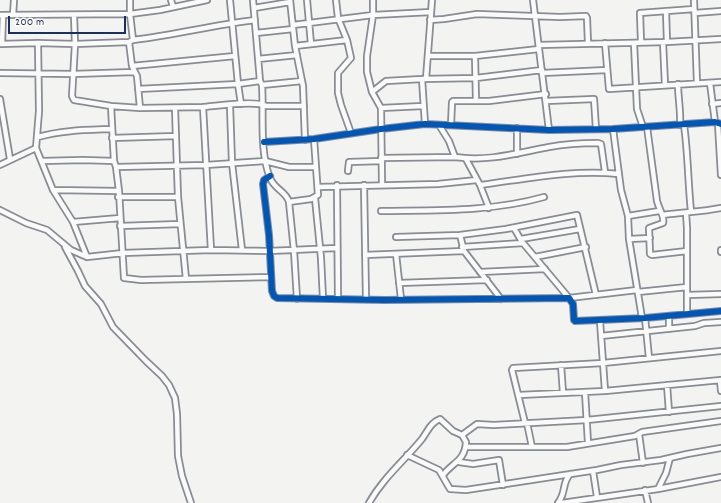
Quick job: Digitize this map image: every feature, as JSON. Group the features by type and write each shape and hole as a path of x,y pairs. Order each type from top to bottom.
{"street":[{"path":"14,0 14,15"},
{"path":"130,0 132,66 137,76 140,108"},
{"path":"170,0 173,7"},
{"path":"207,0 130,14 2,15 1,44 75,44 131,41 255,20"},
{"path":"230,0 241,104"},
{"path":"253,0 263,104 265,161 275,186 286,195 289,202 297,299"},
{"path":"307,0 311,44"},
{"path":"336,0 338,18 347,40 351,58 338,73 338,93 351,133"},
{"path":"373,0 373,15 366,72 372,92 381,108 382,184"},
{"path":"425,124 423,106 424,79 428,56 432,0"},
{"path":"533,0 550,130"},
{"path":"694,0 697,83"},
{"path":"254,8 290,1 295,46 302,81 305,140"},
{"path":"641,42 640,13 666,11 721,11"},
{"path":"665,85 666,11"},
{"path":"256,33 338,18 431,12"},
{"path":"430,20 478,14 587,16 588,43"},
{"path":"74,15 75,44 72,96 74,100 111,106 140,108 230,106 241,104 263,104 266,106 304,106"},
{"path":"428,56 475,56 539,47 588,43 634,43 721,39"},
{"path":"295,46 347,40"},
{"path":"38,43 38,136 36,148 53,190 73,222 87,257"},
{"path":"605,43 609,89 721,82"},
{"path":"634,43 637,109 645,127 660,211 664,220 662,223 649,228 651,255 687,251"},
{"path":"258,59 297,55"},
{"path":"132,66 235,56"},
{"path":"475,56 476,101"},
{"path":"372,92 386,81 476,78 542,72 607,70"},
{"path":"0,74 134,72"},
{"path":"138,89 302,81"},
{"path":"710,83 712,104 718,123 721,175"},
{"path":"678,84 678,98 682,125 686,139 688,212 687,314"},
{"path":"451,125 452,101 495,101 546,94"},
{"path":"0,98 10,159"},
{"path":"546,101 594,99 596,129"},
{"path":"712,104 721,103"},
{"path":"111,106 114,161 119,191 118,197 123,254 123,276 126,279 186,279 271,276"},
{"path":"230,106 232,163 242,250"},
{"path":"381,108 423,106"},
{"path":"203,107 211,250"},
{"path":"175,108 178,197 186,279"},
{"path":"264,142 314,139 425,124 550,130 613,129 718,123"},
{"path":"439,125 449,141 455,157"},
{"path":"517,128 517,154"},
{"path":"38,136 52,132 112,129"},
{"path":"613,129 619,174 628,216 629,239 637,291 646,331 649,358"},
{"path":"112,138 176,136"},
{"path":"289,202 314,198 318,195 314,139"},
{"path":"348,171 349,162 382,159 455,157 466,159 488,159 562,145 600,143 606,172"},
{"path":"0,165 36,148"},
{"path":"466,159 480,185 489,208"},
{"path":"42,161 114,161"},
{"path":"116,167 206,165 265,161 289,167 316,166"},
{"path":"480,185 547,175 581,172 606,172 619,174"},
{"path":"270,176 264,180 263,184 271,276 274,296 282,299 570,298 688,287"},
{"path":"318,187 337,185 438,184 477,180"},
{"path":"337,185 338,299"},
{"path":"364,185 366,299"},
{"path":"53,190 119,191"},
{"path":"118,197 178,197"},
{"path":"381,211 489,208 544,197"},
{"path":"314,198 320,249 323,299"},
{"path":"663,215 721,208"},
{"path":"0,210 26,223 47,230 63,244 87,257 183,251 294,251 337,248"},
{"path":"628,216 660,211"},
{"path":"396,237 460,235 514,228 576,215 578,216 583,242 586,247 596,295"},
{"path":"73,222 120,218"},
{"path":"120,226 180,224"},
{"path":"514,228 522,241 570,298 573,304 574,321 600,321 721,311"},
{"path":"365,255 463,249 522,241 580,229"},
{"path":"460,235 463,249 501,299"},
{"path":"629,239 650,238"},
{"path":"63,244 73,259 85,286 101,304 113,327 170,385 175,398 177,414 178,456 182,476 191,503"},
{"path":"535,257 586,247"},
{"path":"396,254 401,299"},
{"path":"480,272 545,268"},
{"path":"399,283 487,280"},
{"path":"687,295 721,294"},
{"path":"669,316 669,329"},
{"path":"600,321 605,391"},
{"path":"601,336 695,326 709,322 721,322"},
{"path":"532,447 512,370 513,368 603,363 721,351"},
{"path":"561,365 563,393"},
{"path":"519,395 605,391 721,380 721,392"},
{"path":"667,385 669,412"},
{"path":"585,392 588,443"},
{"path":"462,435 477,424 494,425 587,420 721,406"},
{"path":"369,503 376,490 422,439 430,426 438,419 462,435 466,442 466,447 459,462"},
{"path":"466,447 567,447 635,436 642,432 721,422"},
{"path":"639,434 643,463"},
{"path":"407,455 437,468 451,489 466,490 593,471 621,465 643,463 721,448"},
{"path":"658,488 666,473 670,458"},
{"path":"443,475 451,466 459,462 473,464 499,460 503,485"},
{"path":"593,471 597,497"},
{"path":"558,503 564,494 565,481 570,474"},
{"path":"562,503 721,477"},
{"path":"645,490 648,503"}],"cycle path":[{"path":"264,142 314,139 425,124 549,130 613,129 715,122 721,124"},
{"path":"270,176 264,180 263,184 269,235 272,291 274,296 277,298 385,300 569,298 573,304 575,321 645,318 721,311"}]}
